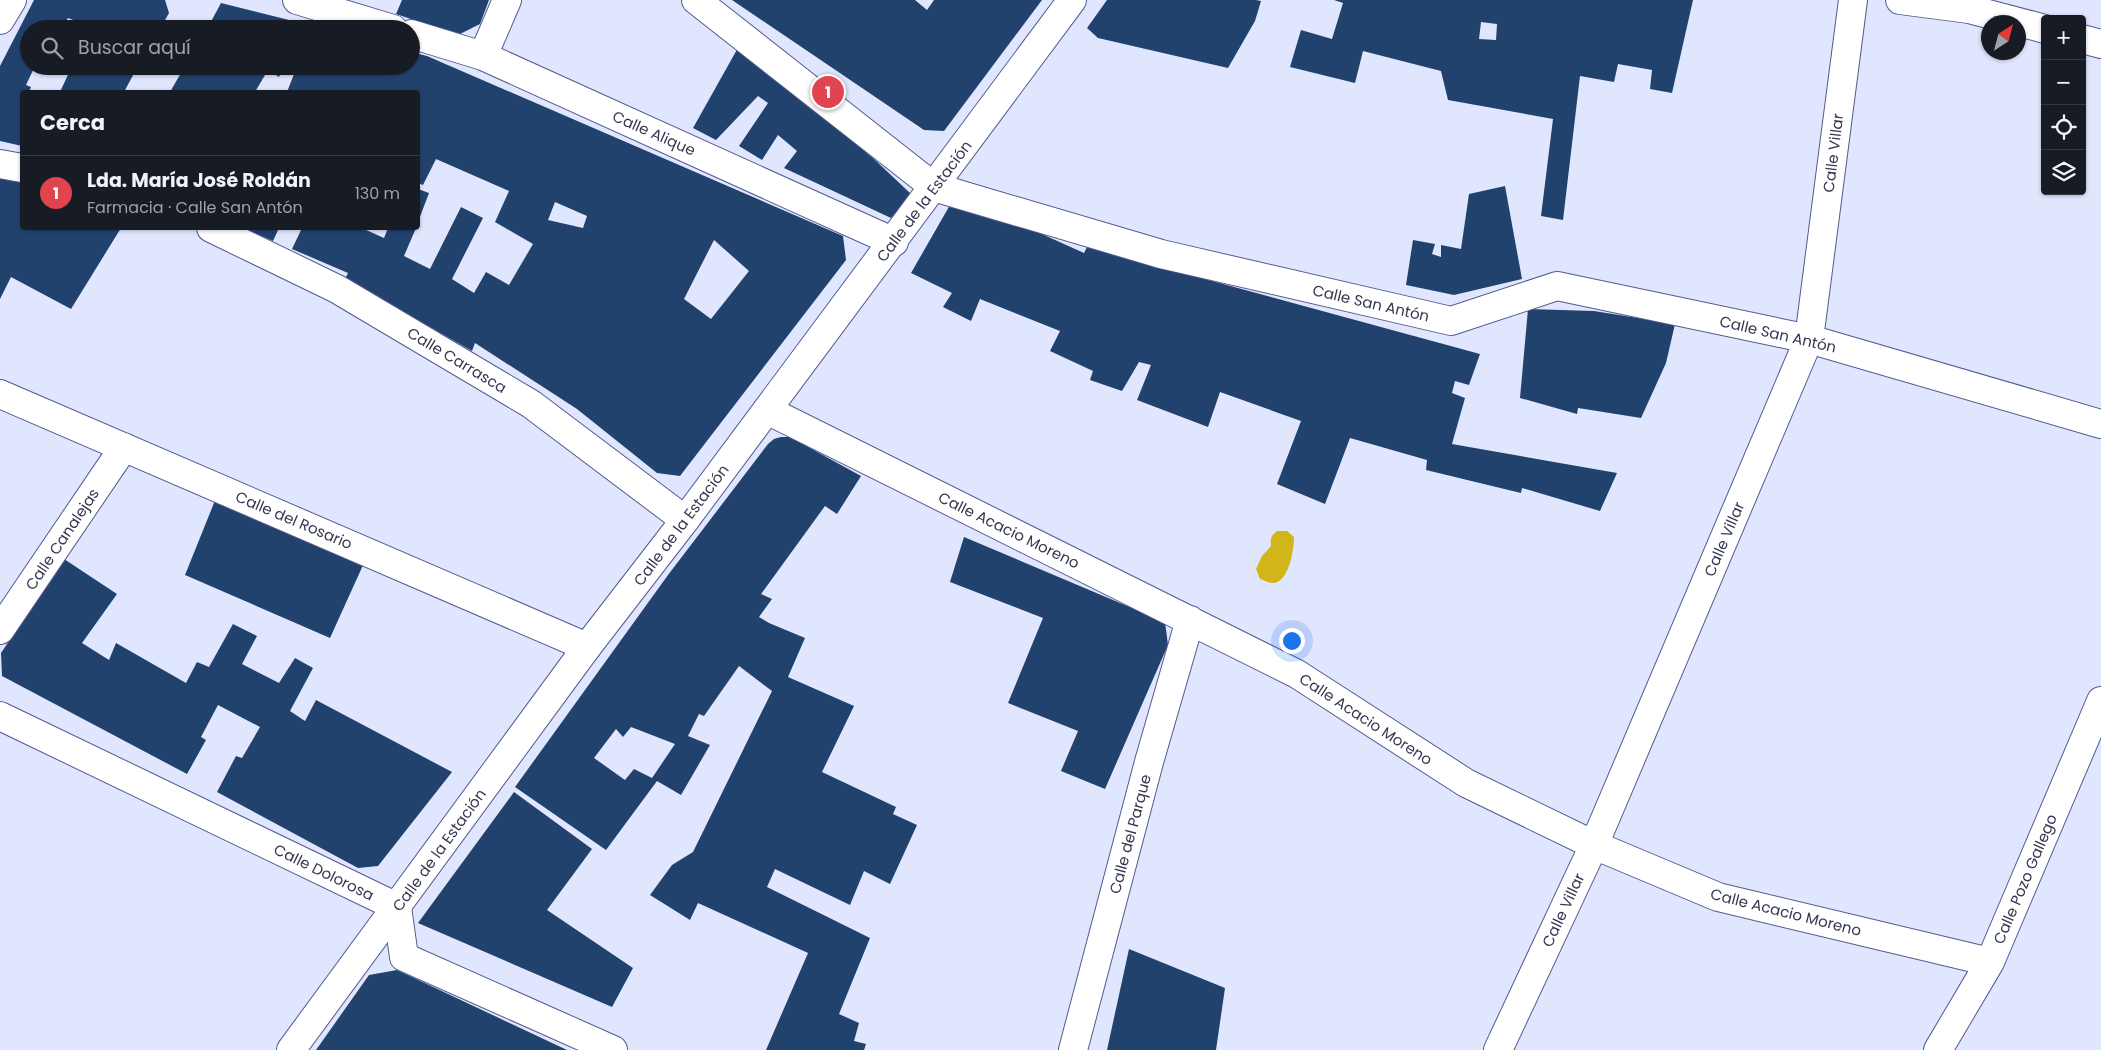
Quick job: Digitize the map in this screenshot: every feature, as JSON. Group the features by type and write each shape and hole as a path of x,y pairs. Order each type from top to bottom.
{"street":[{"path":"0,20 12,0"},
{"path":"297,0 363,20"},
{"path":"483,56 508,0"},
{"name":"Calle San Antón","path":"696,0 934,187 1161,254 1451,322 1557,286 1809,339 2101,424"},
{"name":"Calle de la Estación","path":"291,1050 587,647 686,520 1072,0"},
{"name":"Calle Villar","path":"1498,1050 1594,845 1809,339 1853,0"},
{"path":"1900,0 1970,5 2041,28"},
{"name":"Calle Alique","path":"420,37 483,56 894,242"},
{"path":"2086,40 2101,44"},
{"path":"0,164 20,168"},
{"name":"Calle Carrasca","path":"215,230 337,289 531,404 686,520"},
{"name":"Calle del Rosario","path":"0,394 587,647"},
{"name":"Calle Acacio Moreno","path":"767,410 1297,674 1466,783 1594,845 1718,897 1990,962"},
{"name":"Calle Canalejas","path":"0,630 124,447"},
{"name":"Calle del Parque","path":"1074,1050 1149,762 1190,620"},
{"name":"Calle Pozo Gallego","path":"1938,1050 1990,962 2101,701"},
{"name":"Calle Dolorosa","path":"0,716 397,907"},
{"path":"397,907 404,957 613,1050"}],"shaded area":[{"path":"1277,531 1287,531 1294,537 1293,549 1283,578 1278,582 1270,583 1260,579 1256,569 1262,556 1271,546 1271,537"}],"building":[{"path":"34,0 165,0 169,13 165,20 73,20 68,18 67,20 24,20"},
{"path":"402,0 489,0 480,24 458,35 420,22 420,20 414,20 396,14"},
{"path":"732,0 915,0 927,10 934,0 1042,0 944,131 924,130"},
{"path":"1107,0 1261,1 1255,21 1228,68 1098,38 1087,28"},
{"path":"1334,0 1693,0 1672,93 1650,89 1652,70 1618,64 1614,82 1580,76 1563,220 1541,216 1553,119 1448,100 1441,71 1363,51 1355,83 1290,67 1301,30 1332,39 1343,3","holes":["1481,22 1497,24 1496,40 1479,39"]},
{"path":"221,3 289,20 212,20"},
{"path":"20,27 20,75 31,75 26,85 31,87 30,90 20,90 20,146 0,141 0,66"},
{"path":"739,46 874,159 911,194 891,218 784,168 797,151 778,135 762,160 739,146 768,103 758,96 716,140 693,128"},
{"path":"420,54 427,56 843,236 846,260 680,476 657,473 577,409 475,343 472,351 345,279 348,273 292,249 301,230 366,230 384,238 387,230 415,230 404,256 430,269 461,207 483,218 452,279 474,293 486,272 509,285 533,244 495,222 509,191 436,159 423,185 420,184 420,90 288,90 294,75 420,75","holes":["555,202 587,216 583,228 548,220","714,240 749,271 711,319 684,299"]},
{"path":"68,75 133,75 125,90 61,90"},
{"path":"180,75 265,75 256,90 171,90"},
{"path":"0,174 20,179 20,230 120,230 71,309 11,277 0,299"},
{"path":"1505,186 1522,279 1454,295 1406,285 1413,240 1435,244 1432,254 1441,257 1441,245 1461,249 1469,194"},
{"path":"420,190 429,193 420,217"},
{"path":"950,205 1024,226 1084,253 1087,247 1480,354 1469,385 1455,381 1452,393 1465,398 1452,444 1617,473 1600,511 1522,488 1521,493 1426,470 1427,460 1350,438 1325,504 1277,484 1301,421 1220,392 1208,427 1137,400 1151,365 1139,362 1122,391 1090,380 1093,371 1050,351 1060,331 980,299 971,321 943,307 952,293 911,273"},
{"path":"247,230 278,230 273,241"},
{"path":"1528,309 1594,311 1675,324 1666,363 1641,418 1578,408 1577,414 1520,398"},
{"path":"790,437 861,476 837,514 825,506 761,594 772,599 759,617 805,638 788,677 854,706 822,772 896,807 893,814 917,825 890,884 864,871 850,905 775,869 767,887 870,938 839,1014 859,1023 854,1041 866,1044 864,1050 766,1050 808,953 698,903 690,920 650,895 672,865 693,852 772,691 739,666 704,716 699,714 688,736 710,745 681,795 657,781 606,850 515,787 668,575 768,444 774,439","holes":["631,727 675,744 652,778 634,769 625,780 594,758 616,729 623,737"]},
{"path":"216,498 364,563 330,638 185,575"},
{"path":"964,537 1165,622 1168,645 1105,789 1061,771 1078,731 1008,703 1043,618 950,582"},
{"path":"64,559 117,594 82,643 109,660 116,643 186,683 197,662 209,667 233,624 257,636 242,664 279,683 295,658 313,668 290,711 305,721 316,700 452,772 378,866 358,868 217,792 236,756 242,758 260,727 218,705 201,737 206,740 187,774 2,676 1,653"},
{"path":"514,792 592,849 547,910 633,968 612,1007 418,923"},
{"path":"1129,949 1225,988 1216,1050 1107,1050"},
{"path":"397,970 567,1050 316,1050 369,975"}],"place":[{"name":"Lda. María José Roldán","path":"828,92"}]}
